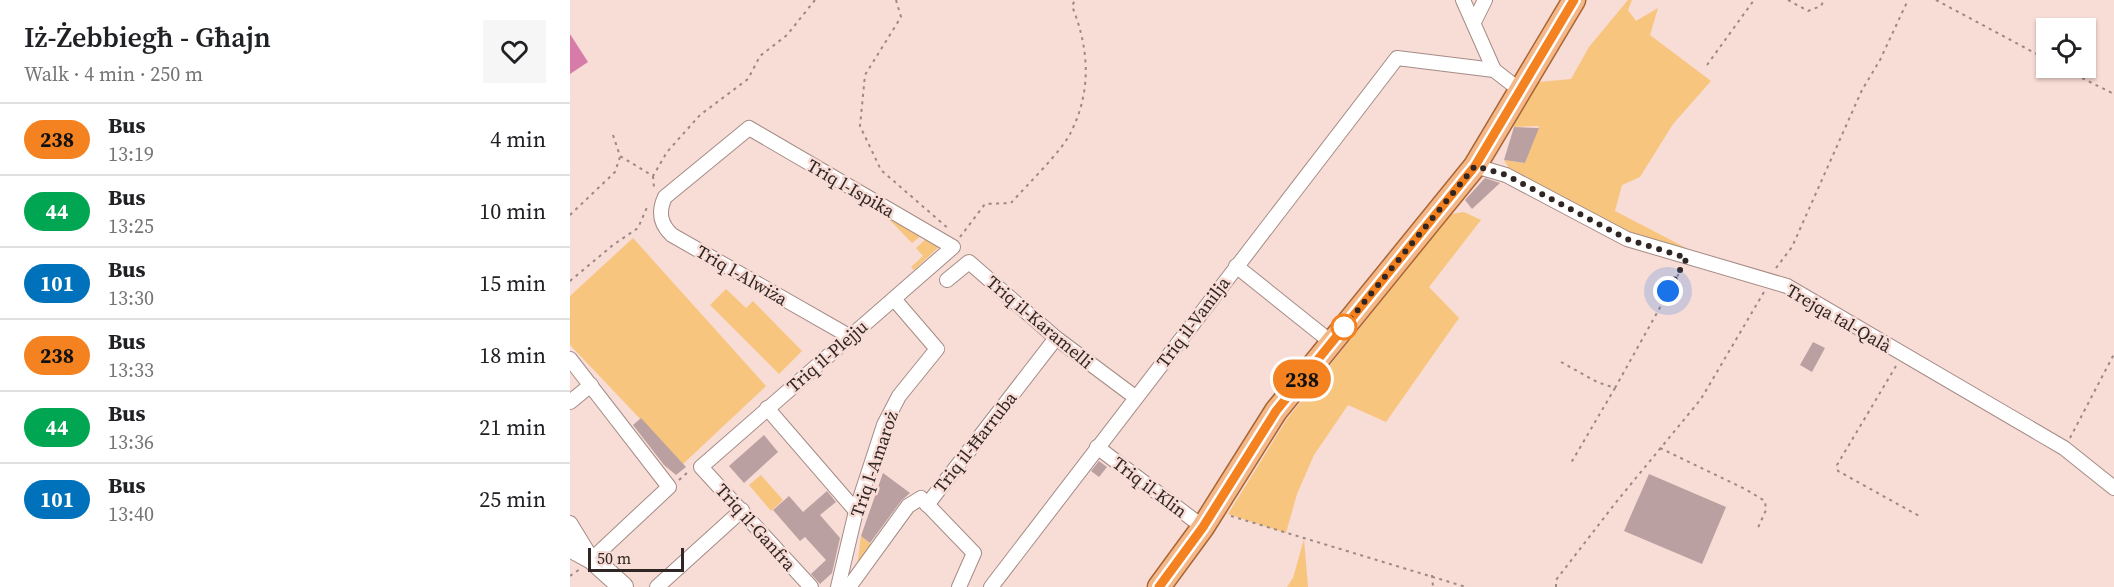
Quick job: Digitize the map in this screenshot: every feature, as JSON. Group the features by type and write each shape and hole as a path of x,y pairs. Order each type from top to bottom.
{"main road":[{"path":"1159,587 1209,519 1276,411 1475,166 1574,0"},
{"path":"570,547 591,560 623,587"}],"street":[{"path":"1463,0 1494,70 1521,91"},
{"path":"1474,22 1485,0"},
{"name":"Triq il-Vanilja","path":"991,587 1096,447 1397,58 1494,70"},
{"name":"Triq l-Ispika","path":"749,128 953,247"},
{"name":"Triq l-Alwiża","path":"749,128 665,197 661,205 661,220 672,235 849,336"},
{"name":"Trejqa tal-Qalà","path":"1475,166 1506,175 1627,239 1787,286 2064,448 2114,488"},
{"name":"Triq il-Plejju","path":"701,467 953,247"},
{"name":"Triq il-Karamelli","path":"947,280 969,262 1056,338 1135,397"},
{"path":"1236,266 1331,342"},
{"name":"Triq l-Amaroż","path":"838,587 856,511 891,409 937,349 894,299"},
{"name":"Triq il-Ħarruba","path":"849,587 908,506 921,498 927,505 1056,338"},
{"path":"570,359 669,487 591,560 570,523"},
{"path":"570,402 591,385"},
{"path":"767,408 856,511"},
{"name":"Triq il-Klin","path":"1096,447 1209,519"},
{"name":"Triq il-Ganfra","path":"701,467 811,587"},
{"path":"927,505 974,553 959,587"},
{"path":"657,587 742,510"}],"path":[{"path":"570,281 613,245 638,228 654,188 653,176 667,152 700,115 748,79 760,56 787,35 815,0"},
{"path":"896,0 901,17 865,75 860,126 880,170 950,228 953,247"},
{"path":"953,247 985,204 1011,203 1071,133 1088,82 1080,27 1072,6 1075,0"},
{"path":"1707,65 1754,0"},
{"path":"1788,0 1808,12 1821,6 1824,0"},
{"path":"1556,587 1556,580 1701,399 1735,344 1769,281 1792,247 1862,90 1880,60 1908,0"},
{"path":"1936,0 2036,54"},
{"path":"2082,78 2114,94"},
{"path":"570,215 615,172 620,156 613,135"},
{"path":"620,156 653,176"},
{"path":"1571,463 1687,258"},
{"path":"2064,448 2114,354"},
{"path":"1903,355 1837,465 1838,471 1844,476 1921,517"},
{"path":"1561,362 1615,388"},
{"path":"1660,448 1765,501 1766,510 1757,530"},
{"path":"669,487 693,468 701,467"},
{"path":"1209,519 1432,575 1466,587"},
{"path":"1432,575 1433,587"}],"shaded area":[{"path":"1628,0 1632,0 1628,10 1636,21 1658,8 1650,35 1711,81 1673,124 1640,177 1622,185 1615,211 1688,249 1645,239 1608,224 1512,173 1504,160 1525,163 1539,126 1512,127 1539,82 1571,79 1589,47"},
{"path":"570,34 588,62 570,74"},
{"path":"1464,212 1481,220 1429,287 1459,318 1386,422 1348,405 1314,455 1297,494 1286,533 1228,514 1287,419 1451,214"},
{"path":"886,216 922,235 912,243"},
{"path":"633,238 766,386 683,464 570,345 570,296"},
{"path":"927,238 941,245 914,270 911,267 923,256 916,248"},
{"path":"726,289 746,308 753,301 802,351 779,374 710,305"},
{"path":"761,475 783,500 771,511 749,485"},
{"path":"861,536 872,545 857,567"},
{"path":"1304,539 1308,587 1287,587 1293,578"}],"building":[{"path":"1514,127 1539,128 1525,163 1504,160"},
{"path":"1485,178 1500,183 1472,209 1465,200"},
{"path":"1813,342 1825,348 1812,372 1800,365"},
{"path":"641,418 686,467 676,475 664,465 633,425"},
{"path":"764,435 778,452 744,483 729,466"},
{"path":"1099,461 1107,467 1099,477 1091,471"},
{"path":"883,473 910,493 901,501 870,543 861,536"},
{"path":"1649,474 1726,507 1702,564 1624,531"},
{"path":"827,491 836,502 820,515 840,538 832,573 820,584 811,574 826,560 805,537 800,541 773,510 789,496 803,512"}],"bus line":[{"name":"238","path":"1159,587 1214,511 1252,446 1276,411 1475,166 1574,0"}],"route":[{"path":"1344,327 1475,166 1506,175 1627,239 1687,258 1668,291"}]}
